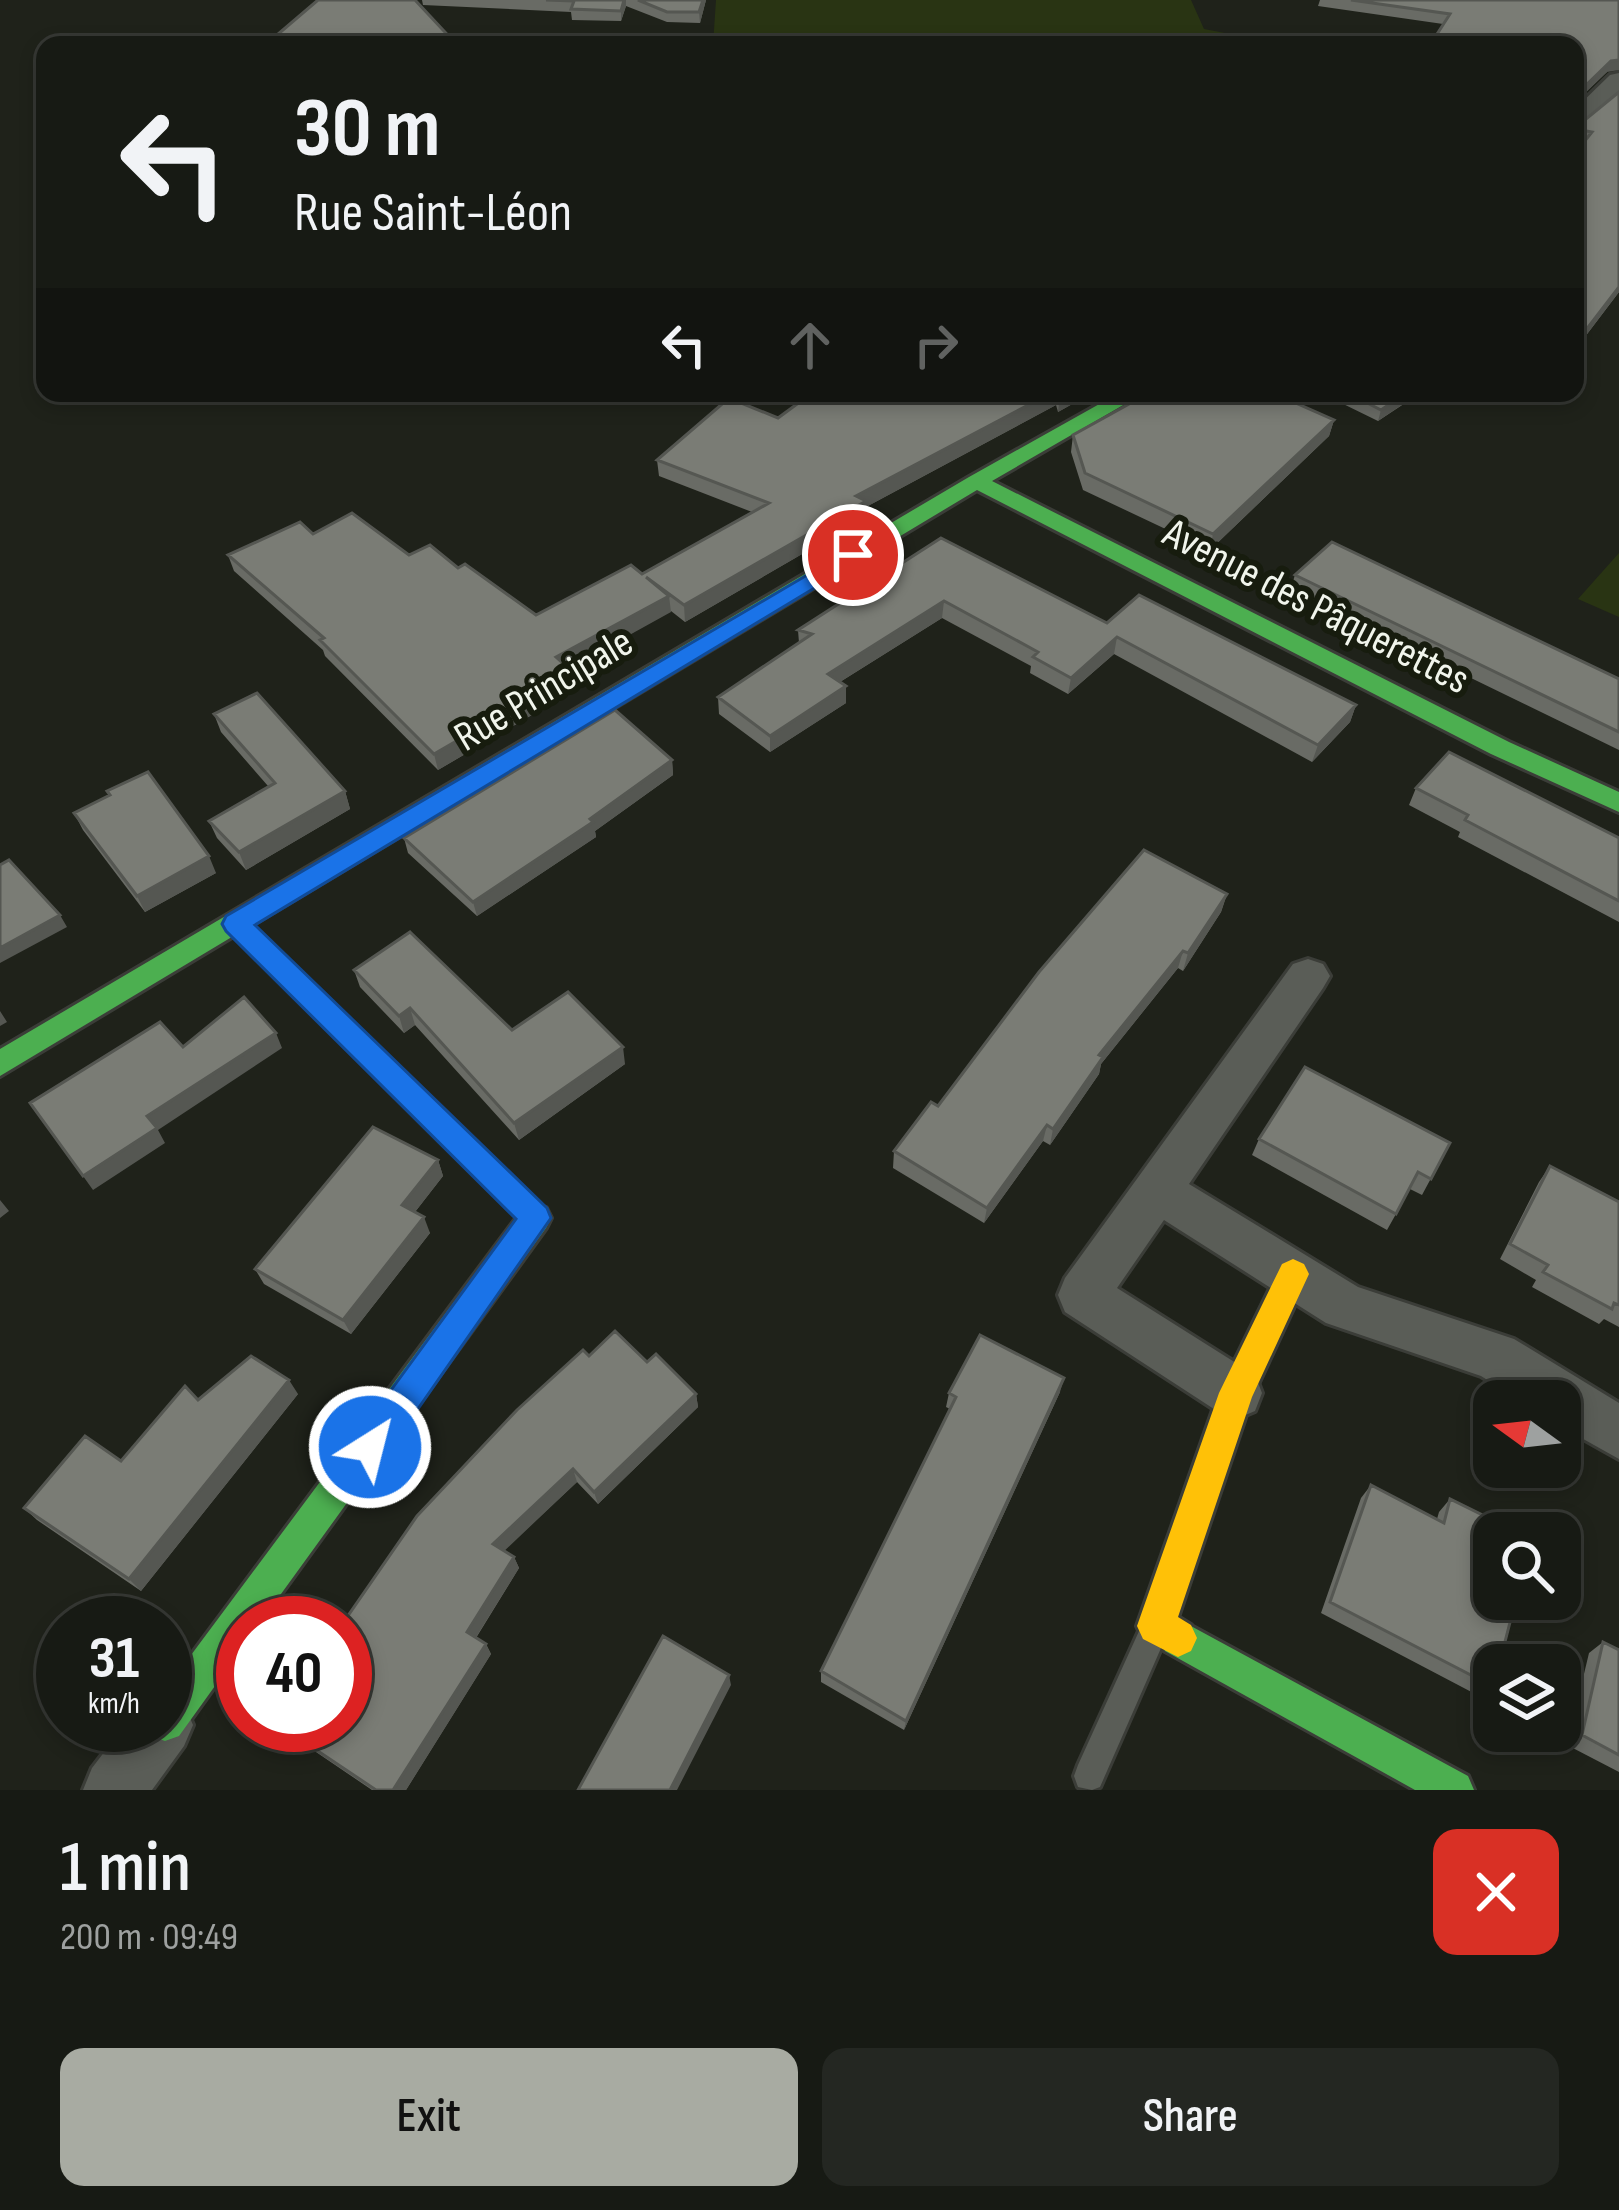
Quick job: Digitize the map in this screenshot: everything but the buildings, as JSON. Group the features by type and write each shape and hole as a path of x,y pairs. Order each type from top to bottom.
{"street":[{"path":"1584,115 1614,89"},
{"name":"Rue Principale","path":"0,1064 976,481 1117,402"},
{"name":"Avenue des Pâquerettes","path":"976,481 1479,737 1619,803"},
{"path":"1235,1393 1083,1295 1307,976"},
{"path":"1155,1189 1344,1306 1496,1356 1619,1433"},
{"path":"192,1686 536,1218"},
{"path":"1293,1274 1235,1393 1156,1625 1454,1790"},
{"path":"114,1790 143,1752"}],"lane":[{"path":"236,924 536,1218"},
{"path":"1089,1776 1156,1625"}],"green space":[{"path":"716,0 1191,0 1204,29 1240,36 714,36"},
{"path":"1619,553 1619,617 1578,599"}],"traffic: fast":[{"path":"0,1064 976,481 1118,402"},
{"path":"976,481 1500,748 1619,803"},
{"path":"192,1685 535,1218"},
{"path":"1178,1638 1454,1790"}],"traffic: slow":[{"path":"1178,1638 1156,1626 1236,1393 1293,1274"}],"route":[{"path":"370,1447 536,1218 236,924 853,555"}]}
